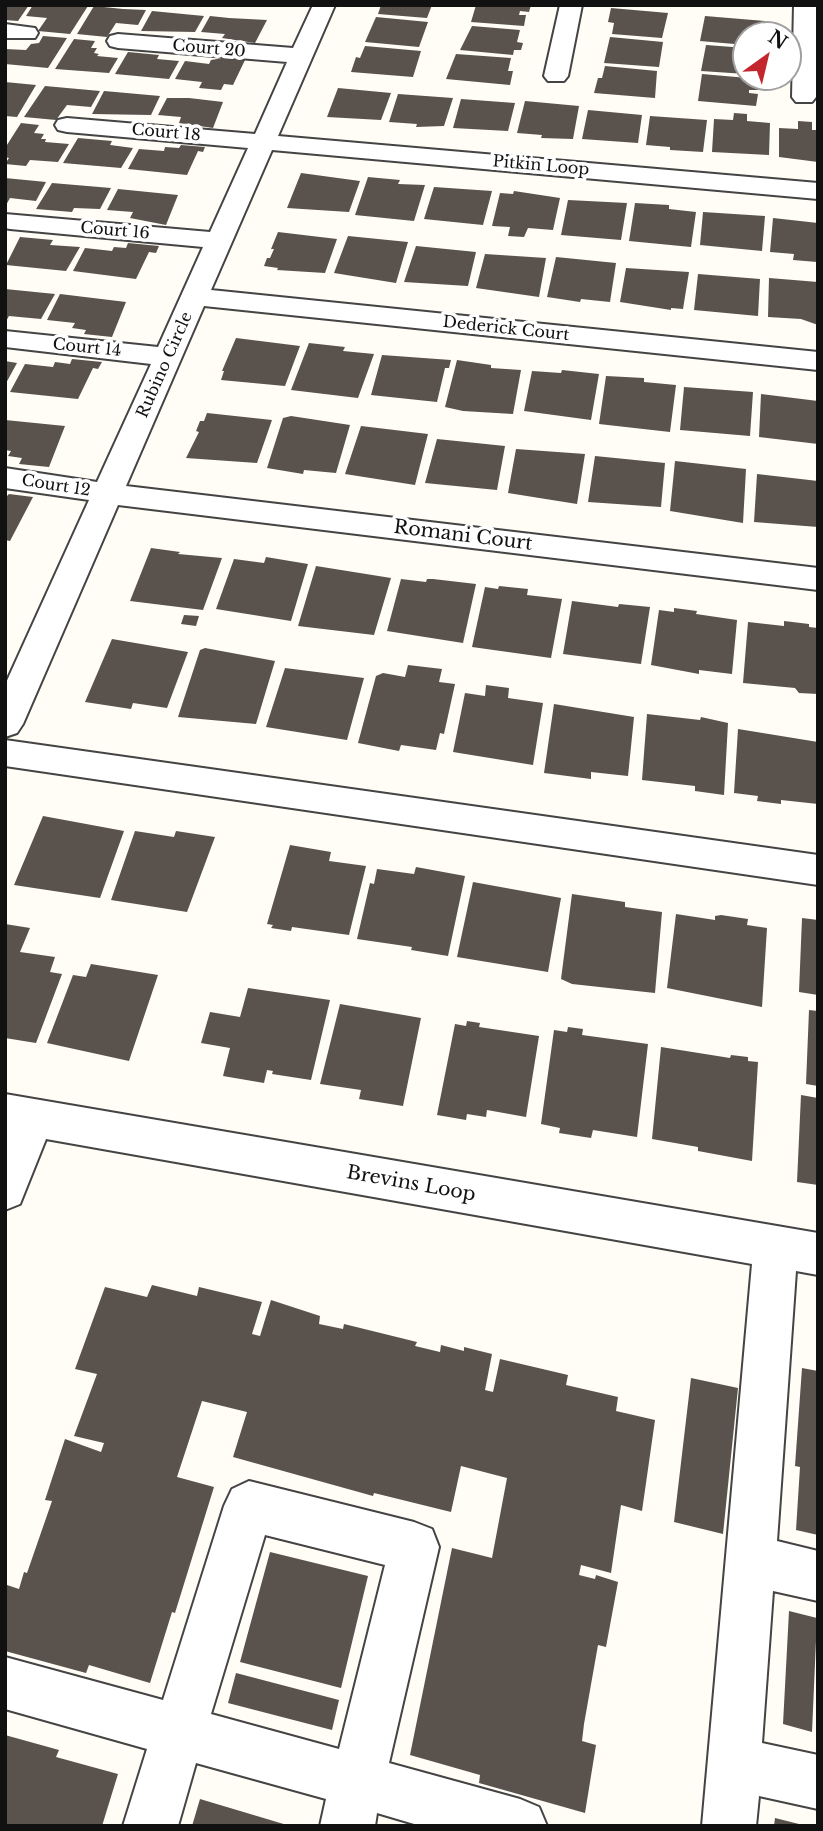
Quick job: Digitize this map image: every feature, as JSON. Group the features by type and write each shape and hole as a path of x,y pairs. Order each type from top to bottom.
{"street":[{"name":"Rubino Circle","path":"5,724 324,5"},
{"path":"556,76 571,5"},
{"path":"804,97 805,5"},
{"path":"812,5 818,6"},
{"name":"Court 20","path":"117,41 302,57"},
{"name":"Court 18","path":"67,125 264,141"},
{"name":"Pitkin Loop","path":"264,141 818,191"},
{"name":"Court 16","path":"10,221 220,241"},
{"name":"Dederick Court","path":"195,297 818,361"},
{"name":"Court 14","path":"5,339 168,357"},
{"name":"Court 12","path":"5,478 62,485 107,495"},
{"name":"Romani Court","path":"107,495 818,579"},
{"path":"5,642 40,646"},
{"path":"5,753 818,870"},
{"path":"5,1190 18,1116"},
{"name":"Brevins Loop","path":"18,1116 797,1250"},
{"path":"729,1826 749,1560 797,1250"},
{"path":"150,1826 249,1506 414,1547 352,1803"},
{"path":"749,1560 818,1577"},
{"path":"5,1683 178,1731 352,1803 520,1826"},
{"path":"734,1764 818,1782"}],"building":[{"path":"5,5 29,5 18,21 5,20"},
{"path":"33,5 88,6 70,34 38,31 47,18 26,16"},
{"path":"381,5 432,5 427,18 378,14"},
{"path":"476,5 531,5 529,12 520,11 519,15 526,15 524,26 471,22"},
{"path":"94,6 146,10 138,25 116,23 107,37 77,34"},
{"path":"611,8 668,13 662,38 612,34 614,23 608,22"},
{"path":"152,11 204,16 195,32 141,31"},
{"path":"210,16 267,20 255,43 222,38 225,34 201,32"},
{"path":"705,16 765,21 732,21 732,44 700,41"},
{"path":"376,17 428,22 419,47 365,42"},
{"path":"472,26 520,30 517,42 523,43 521,50 514,50 513,55 460,50"},
{"path":"43,36 67,38 48,68 5,64 5,49 26,50 31,44 39,43"},
{"path":"610,37 663,42 659,67 604,63"},
{"path":"74,39 95,41 91,48 97,48 94,53 99,54 97,56 118,58 109,73 55,69"},
{"path":"706,45 732,47 732,73 701,71"},
{"path":"365,46 421,51 413,77 351,72 356,57 360,58"},
{"path":"128,52 159,55 157,59 179,61 169,79 115,74"},
{"path":"456,54 511,58 508,71 513,71 510,85 446,79"},
{"path":"211,60 245,60 233,85 224,84 221,90 199,88 202,82 175,79 185,61 209,64"},
{"path":"605,66 657,71 655,98 594,93"},
{"path":"702,74 732,77 732,91 758,94 756,106 698,101"},
{"path":"5,82 36,85 17,117 5,116"},
{"path":"45,86 100,91 91,107 67,105 56,120 24,117"},
{"path":"338,88 391,93 381,120 327,117"},
{"path":"104,91 160,96 151,115 92,114"},
{"path":"398,94 453,98 444,126 416,127 417,124 389,122"},
{"path":"167,98 223,102 213,128 179,123 181,117 158,115"},
{"path":"461,99 515,103 508,131 453,128"},
{"path":"525,101 579,106 573,139 541,138 542,135 517,133"},
{"path":"588,110 642,115 638,143 582,139"},
{"path":"734,113 747,114 747,121 770,123 769,155 712,152 714,119 733,120"},
{"path":"650,116 707,120 703,152 646,145"},
{"path":"798,121 812,122 812,130 818,130 818,162 779,157 779,128 798,129"},
{"path":"21,123 39,125 34,133 44,134 41,139 46,139 45,142 69,144 58,162 30,160 26,166 5,164 9,158 5,157 5,148"},
{"path":"78,138 112,141 110,145 133,148 121,168 63,163"},
{"path":"181,145 205,147 203,152 198,151 187,175 128,169 139,149 164,151 165,147 179,148"},
{"path":"301,173 360,181 349,212 287,208"},
{"path":"368,177 400,180 398,184 425,185 414,221 355,215"},
{"path":"5,178 46,182 36,201 10,198 5,207"},
{"path":"52,183 111,188 100,209 74,208 72,212 36,209"},
{"path":"434,187 492,191 483,225 424,219"},
{"path":"118,189 178,195 166,225 130,218 133,212 107,210"},
{"path":"514,191 560,198 553,230 528,228 524,237 508,236 510,227 492,226 500,193 513,194"},
{"path":"568,200 627,203 621,240 561,235"},
{"path":"635,203 669,205 669,209 696,212 691,247 629,241"},
{"path":"703,212 765,216 762,251 700,245"},
{"path":"773,218 818,223 817,262 793,260 794,254 770,252"},
{"path":"278,232 337,239 325,273 277,270 278,268 264,266 274,249 271,249"},
{"path":"348,236 408,242 396,283 334,273"},
{"path":"20,237 53,240 50,245 80,247 66,271 6,265"},
{"path":"128,243 159,246 156,253 149,252 136,279 73,271 85,248 112,251 114,247 126,248"},
{"path":"416,246 476,252 468,286 404,282"},
{"path":"485,254 546,258 539,297 476,288"},
{"path":"556,257 616,263 610,302 581,299 580,302 547,297"},
{"path":"626,268 689,272 683,309 671,310 620,302"},
{"path":"698,274 760,279 758,316 694,310"},
{"path":"769,278 818,282 818,325 801,319 768,317"},
{"path":"5,289 55,294 41,319 9,316 5,323"},
{"path":"60,294 126,302 112,337 84,334 86,330 72,328 75,323 47,320"},
{"path":"236,338 300,346 285,386 221,380"},
{"path":"309,343 345,347 343,351 374,354 358,398 291,390"},
{"path":"382,355 451,360 449,368 445,368 437,402 371,395"},
{"path":"72,359 102,362 98,369 93,368 78,399 10,392 25,364 53,367 55,362 70,364"},
{"path":"457,360 491,365 491,368 521,370 513,414 463,411 445,407"},
{"path":"5,361 17,363 5,385"},
{"path":"562,370 599,374 591,420 524,411 532,371 561,373"},
{"path":"606,376 644,378 644,382 676,385 670,432 599,424"},
{"path":"684,387 753,392 750,436 680,430"},
{"path":"761,394 818,401 818,444 759,437"},
{"path":"207,413 272,420 257,463 186,458 199,432 196,431 200,421 204,421"},
{"path":"291,416 350,425 336,473 304,470 303,474 267,468 283,418"},
{"path":"5,420 65,426 49,467 19,464 22,458 8,456 11,451 5,450"},
{"path":"361,426 428,434 415,485 345,474"},
{"path":"437,439 505,446 497,490 425,483"},
{"path":"516,449 585,454 577,504 508,493"},
{"path":"595,456 665,463 661,507 588,502"},
{"path":"675,461 746,469 743,523 670,511"},
{"path":"757,474 818,481 818,527 754,522"},
{"path":"9,494 33,497 10,541 5,540 5,498"},
{"path":"151,548 180,552 178,554 222,558 203,610 130,601"},
{"path":"266,557 308,564 291,621 216,609 234,559 264,563"},
{"path":"316,566 391,578 374,635 298,626"},
{"path":"401,579 426,582 427,579 433,579 476,584 463,643 387,631"},
{"path":"499,586 528,589 527,595 562,599 551,658 472,647 485,587 498,589"},
{"path":"572,601 618,607 619,604 650,607 641,664 563,654"},
{"path":"674,608 737,620 732,674 699,670 699,674 651,665 659,610 674,612"},
{"path":"184,615 199,616 196,626 181,624"},
{"path":"784,621 809,624 809,627 818,628 818,694 799,693 795,688 743,683 748,622 784,626"},
{"path":"112,639 188,652 167,708 133,703 131,709 85,702"},
{"path":"205,648 275,661 256,724 178,717 200,650"},
{"path":"408,665 442,669 439,682 455,684 444,734 440,733 436,750 401,745 399,751 358,743 376,676 383,673 405,677"},
{"path":"285,668 364,678 347,740 266,727"},
{"path":"486,685 509,688 508,698 543,703 533,765 453,752 465,693 485,696"},
{"path":"554,704 634,717 628,776 591,772 591,779 544,773"},
{"path":"647,714 700,720 701,717 728,723 724,795 695,791 695,786 642,780"},
{"path":"738,729 818,742 818,804 781,800 781,804 757,801 758,796 734,793"},
{"path":"43,816 124,831 100,898 14,885"},
{"path":"135,831 174,837 176,831 215,837 187,912 111,900"},
{"path":"290,845 331,852 329,861 366,866 349,935 292,927 291,931 271,928 273,925 267,924"},
{"path":"416,867 465,876 448,956 411,950 412,947 357,939 370,883 374,884 377,869 414,874"},
{"path":"473,882 561,898 548,972 457,957"},
{"path":"572,894 625,902 625,907 662,912 655,993 572,984 561,979"},
{"path":"676,914 715,920 715,916 721,915 748,919 747,925 767,928 762,1007 667,988"},
{"path":"802,918 818,920 818,995 799,992"},
{"path":"5,924 30,928 20,952 55,957 50,972 62,974 36,1043 5,1038"},
{"path":"91,964 158,975 129,1061 47,1043 73,975 86,977"},
{"path":"248,988 330,1000 311,1080 272,1074 273,1071 267,1070 264,1083 223,1076 230,1048 201,1043 210,1012 240,1017"},
{"path":"340,1004 421,1018 403,1106 359,1099 361,1090 320,1084"},
{"path":"809,1010 818,1011 818,1086 806,1084"},
{"path":"467,1021 480,1023 479,1027 539,1036 526,1117 487,1110 486,1117 467,1114 466,1120 437,1115 455,1024 466,1026"},
{"path":"568,1027 583,1029 582,1035 648,1044 637,1137 593,1130 591,1138 559,1133 560,1128 541,1124 554,1030 567,1032"},
{"path":"661,1047 730,1058 731,1055 748,1057 748,1061 758,1062 752,1161 652,1139"},
{"path":"801,1095 818,1098 818,1185 797,1182"},
{"path":"152,1285 197,1296 199,1287 262,1302 252,1334 260,1336 271,1300 320,1316 319,1324 343,1329 344,1324 417,1342 415,1346 440,1352 441,1345 492,1354 485,1390 493,1392 500,1359 568,1375 566,1385 618,1397 616,1411 655,1420 642,1511 621,1505 611,1573 581,1565 579,1575 595,1579 596,1575 618,1582 606,1647 598,1645 584,1724 582,1741 596,1745 585,1813 479,1783 480,1775 410,1755 452,1548 492,1558 507,1478 461,1466 451,1512 374,1493 373,1496 233,1457 247,1412 202,1401 177,1477 214,1487 150,1683 89,1665 86,1673 5,1651 5,1589 7,1585 19,1589 24,1572 27,1573 52,1501 45,1500 65,1439 101,1452 104,1443 74,1436 97,1374 75,1369 105,1287 147,1297"},
{"path":"802,1368 818,1371 818,1535 796,1530 800,1467 795,1466"},
{"path":"691,1378 738,1388 723,1534 674,1522"},
{"path":"270,1552 368,1576 341,1688 240,1662"},
{"path":"789,1611 817,1618 812,1732 783,1724"},
{"path":"236,1673 339,1700 332,1730 228,1703"},
{"path":"5,1735 59,1750 56,1757 118,1774 102,1826 5,1826"},
{"path":"200,1799 287,1825 287,1826 192,1826"},
{"path":"775,1818 803,1825 803,1826 774,1826"}]}
